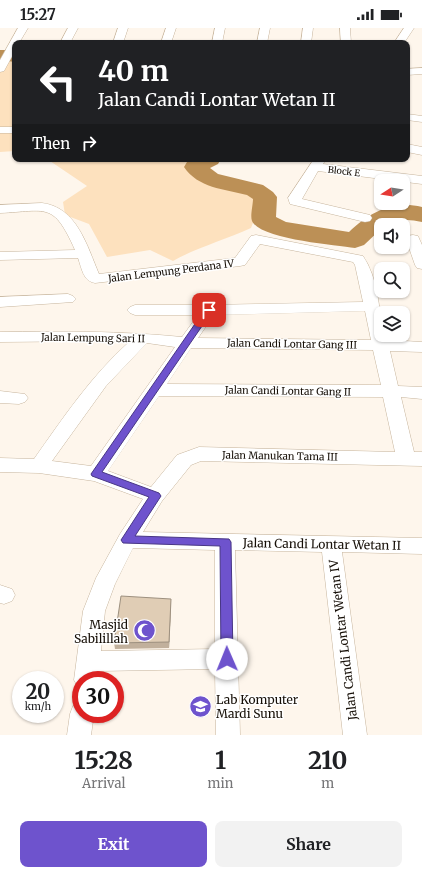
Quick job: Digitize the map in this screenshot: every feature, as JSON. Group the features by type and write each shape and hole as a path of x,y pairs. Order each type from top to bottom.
{"street":[{"path":"16,40 23,28"},
{"path":"67,40 73,28"},
{"path":"119,40 123,28"},
{"path":"167,40 171,28"},
{"path":"218,40 220,28"},
{"path":"263,40 265,28"},
{"path":"306,40 308,28"},
{"path":"345,28 346,40"},
{"path":"401,40 409,28"},
{"path":"0,70 12,47"},
{"path":"410,72 422,71"},
{"path":"410,117 422,119"},
{"path":"0,130 12,130"},
{"path":"410,149 422,151"},
{"path":"317,163 295,198 295,201 365,218"},
{"name":"Block E","path":"317,163 422,180"},
{"name":"Jalan Lempung Perdana IV","path":"0,209 52,208 58,211 74,231 95,280 240,262 256,240 358,259 362,265 372,306"},
{"path":"413,239 422,265"},
{"path":"0,256 83,254"},
{"path":"0,302 68,300"},
{"path":"135,310 209,310 372,306 379,345 391,392 414,459"},
{"path":"96,474 209,310"},
{"name":"Jalan Lempung Sari II","path":"0,337 69,336 144,338 187,343"},
{"path":"39,466 84,403 131,348 144,338"},
{"name":"Jalan Candi Lontar Gang III","path":"187,343 379,345 422,347"},
{"name":"Jalan Candi Lontar Gang II","path":"155,390 422,393"},
{"path":"0,397 19,398"},
{"name":"Jalan Manukan Tama III","path":"87,670 94,611 104,584 127,540 156,496 184,460 199,454 414,459"},
{"path":"0,465 39,466 96,474 156,496"},
{"name":"Jalan Candi Lontar Wetan II","path":"127,540 422,546"},
{"path":"225,542 228,735"},
{"name":"Jalan Candi Lontar Wetan IV","path":"332,544 354,735"},
{"path":"87,670 227,659"},
{"path":"79,735 81,723"}],"shaded area":[{"path":"0,58 12,59 12,151 0,152"},
{"path":"51,162 190,162 189,169 202,179 219,185 255,193 261,202 251,228 173,261 150,250 107,257 89,224 65,215 63,202 87,186"}],"building":[{"name":"Masjid Sabilillah","path":"121,596 171,599 169,642 114,643"}],"waterway":[{"path":"0,55 12,56"},
{"path":"204,162 195,167 210,179 255,190 265,197 264,220 279,229 355,240 375,222 386,216 408,212 422,215"}],"place":[{"name":"Masjid Sabilillah","path":"144,631"},
{"name":"Lab Komputer Mardi Sunu","path":"200,706"}],"route":[{"path":"209,310 96,474 156,496 127,540 225,542 227,659"}]}
